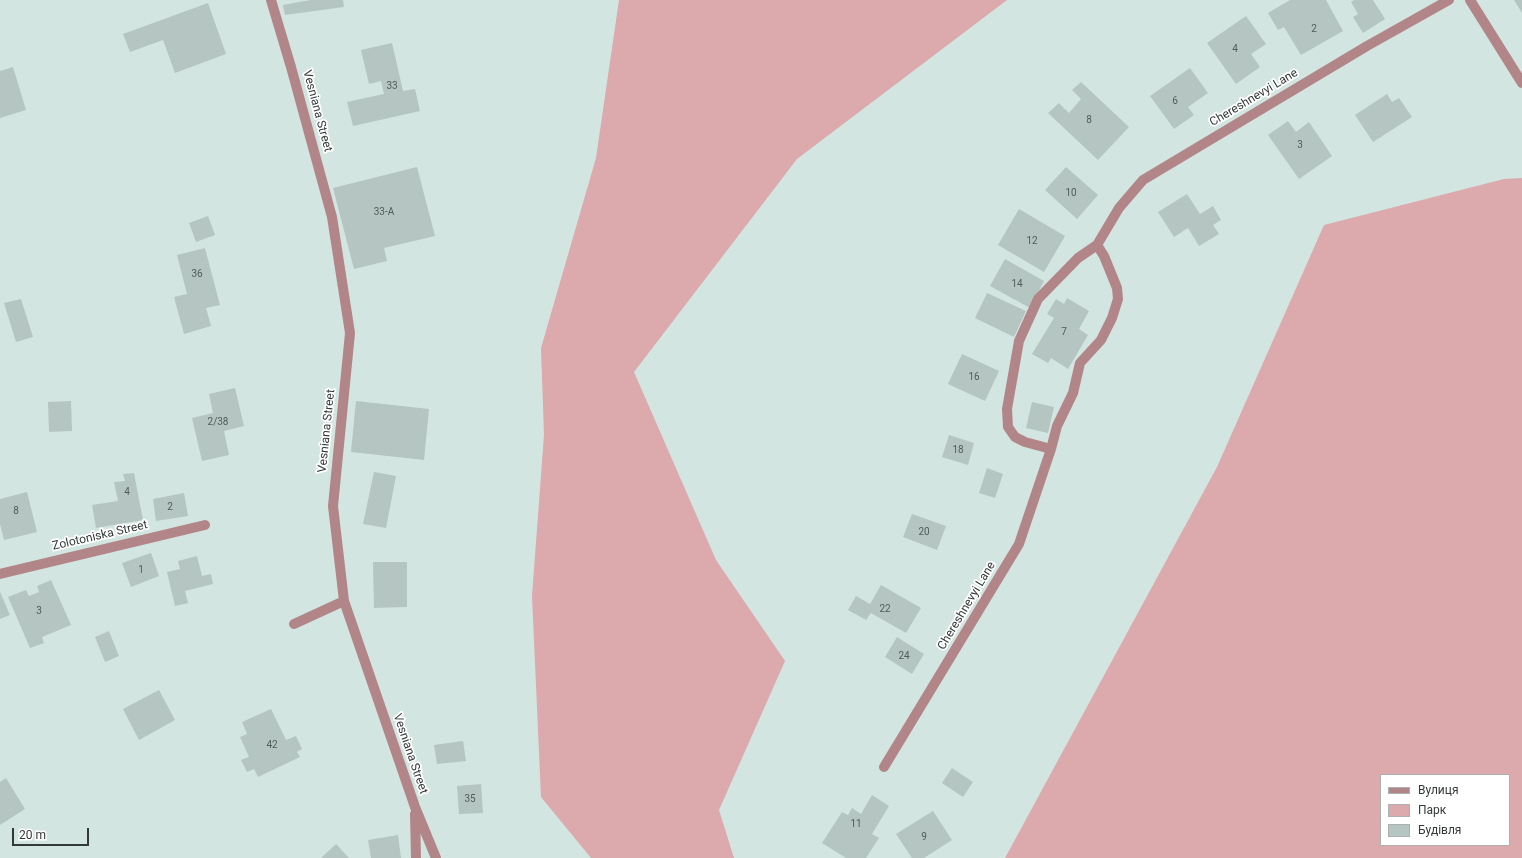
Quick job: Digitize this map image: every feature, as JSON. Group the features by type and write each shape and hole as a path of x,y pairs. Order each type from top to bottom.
{"street":[{"name":"Vesniana Street","path":"271,0 332,217 350,333 333,506 344,602 415,807 436,858"},
{"name":"Chereshnevyi Lane","path":"1051,449 1020,440 1015,437 1008,427 1006,409 1019,341 1038,299 1078,258 1097,244 1119,208 1143,180 1360,50 1449,0"},
{"path":"1470,0 1522,83"},
{"name":"Chereshnevyi Lane","path":"884,767 1019,544 1051,449 1057,426 1073,392 1080,364 1101,340 1112,318 1118,299 1115,283 1104,256 1097,244"},
{"name":"Zolotoniska Street","path":"0,574 205,525"},
{"path":"294,624 344,602"},
{"path":"415,807 416,858"}],"green space":[{"path":"619,0 1007,0 797,159 634,372 716,560 785,661 719,810 734,858 591,858 541,797 532,596 544,435 541,348 596,158"},
{"path":"1522,178 1522,858 1005,858 1217,467 1324,225 1504,179"}],"building":[{"path":"310,0 343,0 344,7 285,15 283,5"},
{"path":"1290,0 1326,0 1343,31 1301,55 1284,27 1278,30 1268,13"},
{"path":"1354,0 1373,0 1385,19 1363,33 1353,17 1358,14 1351,2"},
{"path":"1514,0 1522,0 1522,13"},
{"path":"208,3 226,54 175,73 163,40 130,52 123,34"},
{"path":"1246,16 1266,44 1251,54 1260,67 1236,84 1207,43"},
{"path":"392,43 403,91 415,89 420,111 353,126 347,102 384,94 381,81 369,84 361,50"},
{"path":"13,67 26,110 0,118 0,71"},
{"path":"1190,68 1208,93 1188,107 1194,115 1174,129 1150,96"},
{"path":"1081,82 1129,127 1098,160 1048,113 1059,103 1069,113 1081,99 1072,90"},
{"path":"1387,94 1392,102 1399,98 1412,117 1373,142 1355,115"},
{"path":"1288,121 1296,132 1309,122 1332,156 1299,179 1268,135"},
{"path":"417,167 435,236 384,248 387,261 354,269 333,188"},
{"path":"1066,167 1098,195 1077,219 1045,190"},
{"path":"1187,194 1200,214 1213,206 1221,220 1213,225 1219,234 1199,246 1188,228 1174,237 1158,212"},
{"path":"1019,209 1065,236 1044,272 998,245"},
{"path":"208,216 215,235 196,242 189,223"},
{"path":"205,248 220,305 206,308 211,326 184,334 174,297 187,294 177,255"},
{"path":"1005,259 1044,281 1030,308 990,286"},
{"path":"987,293 1026,311 1014,337 975,318"},
{"path":"1067,298 1089,311 1079,329 1088,335 1068,369 1051,358 1048,363 1032,354 1054,318 1047,314 1056,299 1064,304"},
{"path":"21,299 33,337 16,342 4,303"},
{"path":"962,354 999,371 985,401 948,384"},
{"path":"235,388 244,426 224,431 229,455 202,461 192,418 213,413 209,394"},
{"path":"71,401 72,431 49,432 48,402"},
{"path":"356,401 429,409 424,460 351,452"},
{"path":"1032,402 1054,407 1048,433 1026,428"},
{"path":"949,435 974,443 968,465 942,457"},
{"path":"987,468 1003,474 995,498 979,493"},
{"path":"374,472 396,476 386,528 363,524"},
{"path":"134,473 143,520 96,528 92,505 118,501 114,482 125,481 123,474"},
{"path":"27,492 37,532 4,540 0,524 0,499"},
{"path":"184,493 188,516 156,521 153,499"},
{"path":"912,514 946,526 937,550 903,537"},
{"path":"151,553 159,576 131,587 122,563"},
{"path":"197,556 202,576 211,574 213,584 185,591 188,603 175,606 167,572 180,569 178,561"},
{"path":"373,562 407,562 407,607 374,608"},
{"path":"51,580 71,625 42,637 44,643 30,648 8,597 26,590 29,596 39,592 37,586"},
{"path":"881,585 921,608 906,633 871,613 866,620 848,610 856,596 870,604"},
{"path":"0,592 10,615 0,619"},
{"path":"109,631 119,656 105,662 95,637"},
{"path":"897,637 924,654 912,674 885,657"},
{"path":"159,690 175,720 139,740 123,709"},
{"path":"271,709 286,740 296,736 302,749 297,752 300,757 258,777 254,769 247,772 241,760 249,757 240,737 247,734 242,722"},
{"path":"463,741 466,761 437,764 434,745"},
{"path":"952,768 973,782 963,797 942,783"},
{"path":"6,778 25,809 0,825 0,782"},
{"path":"481,784 483,813 459,814 457,786"},
{"path":"872,795 889,806 872,834 879,838 866,858 846,858 822,843 842,812 848,815 852,808 861,814"},
{"path":"933,811 952,840 924,858 912,858 896,834"},
{"path":"398,835 401,858 371,858 368,840"},
{"path":"336,844 349,858 321,858"}]}
